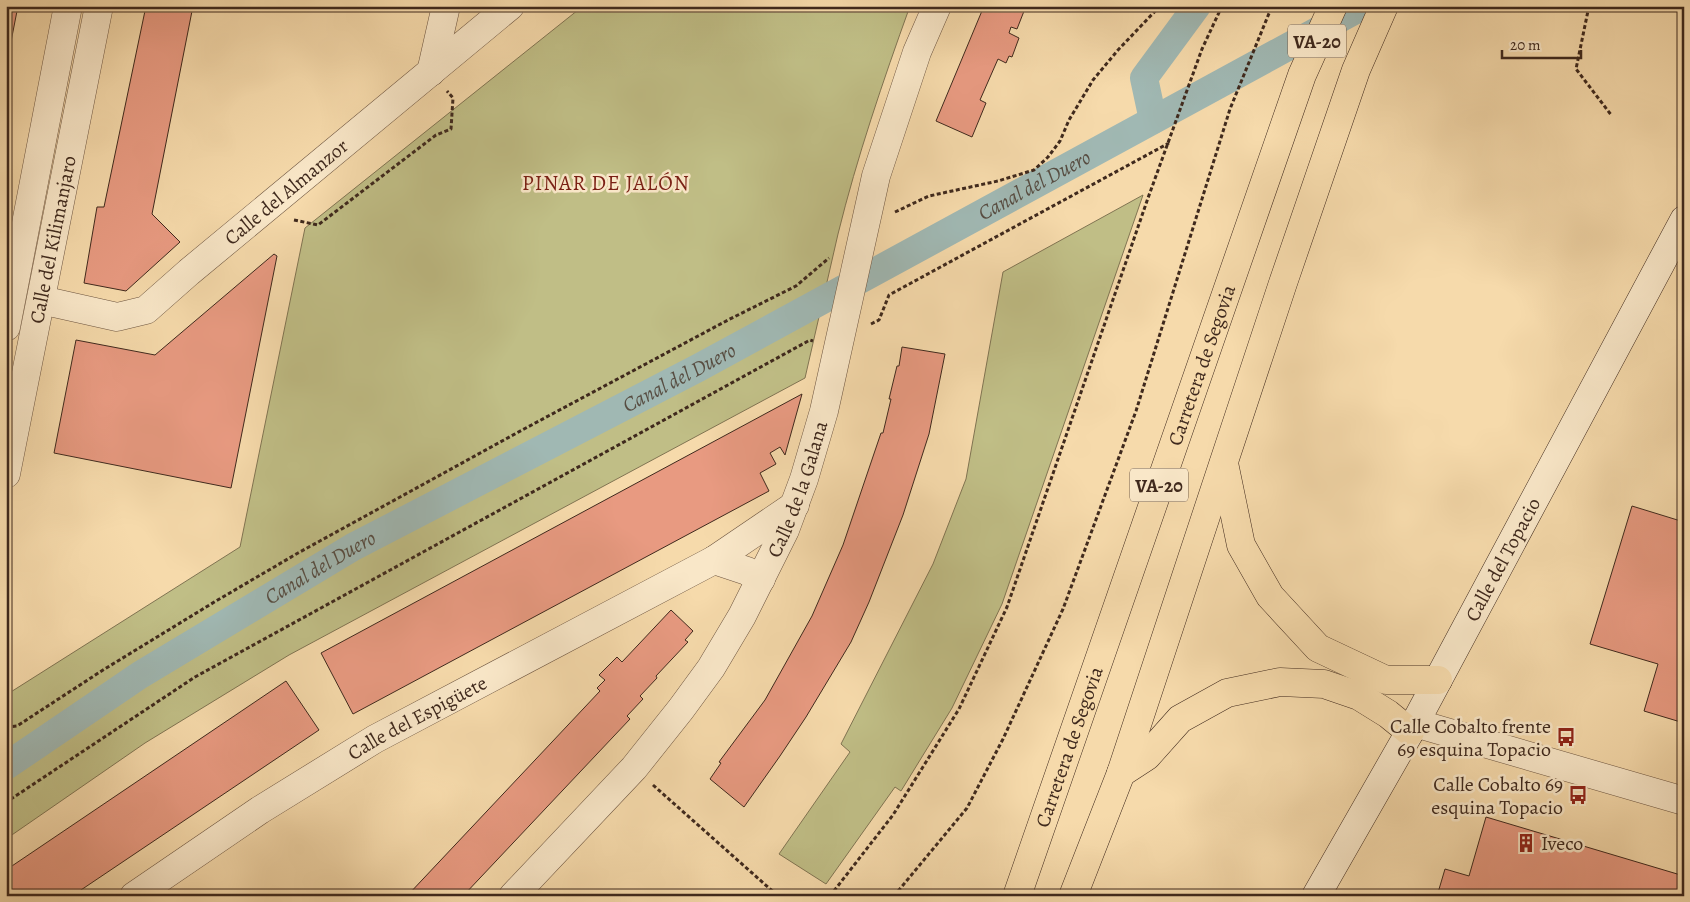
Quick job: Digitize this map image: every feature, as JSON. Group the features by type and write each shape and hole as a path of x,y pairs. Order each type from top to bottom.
{"highway":[{"name":"Carretera de Segovia","path":"1017,896 1302,75 1332,6"},
{"name":"VA-20","path":"1073,896 1121,773 1283,283 1356,70 1384,6"},
{"path":"1224,463 1241,545 1270,596 1318,648 1386,680 1438,680"},
{"path":"1121,773 1146,756 1180,719 1226,693 1280,682 1324,684 1359,696 1412,728"}],"street":[{"name":"Calle del Kilimanjaro","path":"6,327 68,6"},
{"name":"Calle del Kilimanjaro","path":"6,474 99,6"},
{"path":"431,72 446,6"},
{"path":"473,6 476,8 509,7"},
{"name":"Calle de la Galana","path":"514,896 634,768 670,723 712,668 742,616 760,579 795,505 824,411 840,331 853,242 917,52 937,6"},
{"name":"Calle del Almanzor","path":"41,300 117,317 146,310 189,272 509,7"},
{"name":"Calle del Topacio","path":"1316,896 1412,728 1684,220"},
{"name":"Calle del Espigüete","path":"134,896 260,810 375,739 714,560 795,505"},
{"path":"714,560 748,571 760,579"},
{"path":"1412,728 1684,801"}],"path":[{"path":"6,727 17,726 103,670 216,601 378,508 728,320 796,286 881,219 929,196 998,181 1034,170 1048,157 1060,141 1069,120 1093,80 1118,50 1160,6"},
{"path":"830,896 893,815 959,709 1007,607 1148,198 1202,49 1222,6"},
{"path":"894,896 968,808 1003,739 1063,609 1136,411 1230,109 1272,6"},
{"path":"1589,6 1576,69 1612,116"},
{"path":"6,804 195,677 810,340 879,320 889,295 1169,143"},
{"path":"634,768 778,896"}],"shaded area":[{"path":"583,6 910,6 853,176 805,378 289,655 145,743 6,839 6,695 240,547 305,228"},
{"path":"1143,195 1002,604 952,708 901,791 895,787 826,884 779,854 850,752 841,744 933,564 966,479 1003,272"}],"building":[{"path":"6,6 18,6 6,67"},
{"path":"146,6 193,6 152,214 180,242 126,291 84,283 97,207 104,207"},
{"path":"984,6 1026,6 1017,29 1011,27 1009,33 1019,38 1012,57 1009,56 1006,63 998,59 980,100 986,103 972,137 936,121"},
{"path":"274,254 277,256 231,488 54,453 76,340 155,355"},
{"path":"902,347 945,354 929,434 903,515 869,602 851,642 806,717 744,807 710,779 721,763 719,762 765,700 812,616 843,545 881,433 883,433"},
{"path":"802,394 785,455 780,447 770,453 776,464 760,473 769,491 353,714 321,653"},
{"path":"1632,506 1684,522 1684,723 1644,711 1658,664 1590,644"},
{"path":"671,610 693,631 685,640 688,642 640,696 643,699 627,716 630,719 463,896 407,896 600,691 597,688 605,680 599,675 617,657 622,662"},
{"path":"286,681 319,730 72,896 6,896 6,870"},
{"name":"Iveco","path":"1486,817 1684,876 1684,896 1437,896 1445,869 1469,876"}],"waterway":[{"path":"1153,120 1144,78 1197,6"},
{"name":"Canal del Duero","path":"6,766 140,675 353,547 698,368 1363,6"}],"place":[{"name":"Calle Cobalto frente 69 esquina Topacio","path":"1566,737"},
{"name":"Calle Cobalto 69 esquina Topacio","path":"1578,795"},
{"name":"Iveco","path":"1526,843"}],"district":[{"name":"PINAR DE JALÓN","path":"606,183"}]}
